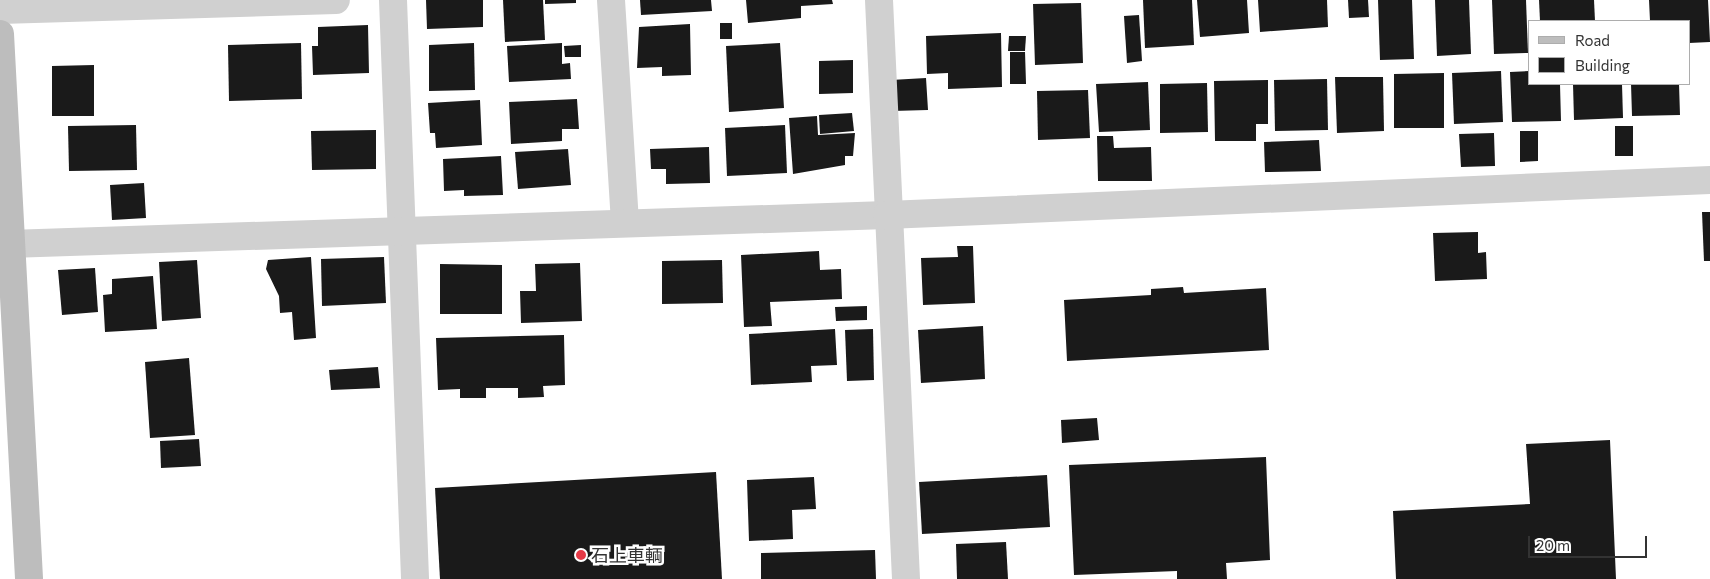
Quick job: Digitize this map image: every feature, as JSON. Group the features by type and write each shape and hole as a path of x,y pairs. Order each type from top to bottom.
{"street":[{"path":"0,10 336,0"},
{"path":"393,0 415,579"},
{"path":"610,0 625,222"},
{"path":"879,0 887,215 906,579"},
{"path":"0,36 29,579"},
{"path":"10,244 402,229 887,215 1710,180"}],"building":[{"path":"426,0 483,0 483,27 427,29"},
{"path":"503,0 543,0 545,40 505,42"},
{"path":"545,0 576,0 576,3 545,4"},
{"path":"640,0 711,0 712,11 641,15"},
{"path":"746,0 832,0 833,4 801,6 801,18 748,23"},
{"path":"1143,0 1192,0 1194,45 1145,48"},
{"path":"1197,0 1247,0 1249,33 1200,37"},
{"path":"1258,0 1327,0 1328,27 1260,32"},
{"path":"1348,0 1368,0 1369,17 1349,18"},
{"path":"1378,0 1412,0 1414,59 1380,60"},
{"path":"1435,0 1469,0 1471,54 1437,56"},
{"path":"1492,0 1526,0 1528,53 1494,54"},
{"path":"1539,0 1594,0 1595,20 1540,20"},
{"path":"1649,0 1708,0 1710,42 1690,43 1690,20 1650,20"},
{"path":"1081,3 1083,63 1035,65 1033,4"},
{"path":"1139,15 1142,61 1127,63 1124,16"},
{"path":"720,23 732,23 732,39 720,39"},
{"path":"690,24 691,75 662,76 662,67 637,68 639,27"},
{"path":"368,25 369,73 313,75 312,46 318,46 318,27"},
{"path":"1001,33 1002,87 948,89 948,73 927,74 926,36"},
{"path":"1009,36 1026,36 1025,51 1008,51"},
{"path":"301,43 302,99 229,101 228,45"},
{"path":"474,43 475,90 429,91 429,45"},
{"path":"562,43 562,64 570,63 571,79 509,82 507,46"},
{"path":"780,43 784,108 729,112 726,46"},
{"path":"581,45 581,57 565,57 564,46"},
{"path":"1010,52 1025,52 1026,84 1010,84"},
{"path":"853,60 853,93 819,94 819,61"},
{"path":"94,65 94,116 52,116 52,66"},
{"path":"1501,71 1503,122 1454,124 1452,73"},
{"path":"1528,71 1528,85 1560,85 1561,121 1512,122 1510,72"},
{"path":"1444,73 1444,128 1394,128 1394,74"},
{"path":"1335,77 1383,77 1384,131 1337,133"},
{"path":"926,78 928,110 892,111 891,80"},
{"path":"1327,79 1328,130 1275,131 1274,80"},
{"path":"1268,80 1268,124 1256,124 1256,141 1215,141 1214,81"},
{"path":"1148,82 1150,130 1099,132 1096,84"},
{"path":"1207,83 1208,132 1160,133 1160,84"},
{"path":"1573,85 1622,85 1623,118 1574,120"},
{"path":"1631,85 1679,85 1680,115 1632,116"},
{"path":"1088,90 1090,138 1038,140 1037,91"},
{"path":"577,99 579,129 562,129 562,141 511,144 509,102"},
{"path":"480,100 482,145 436,148 435,133 430,133 428,103"},
{"path":"852,113 854,131 820,134 819,115"},
{"path":"817,116 818,135 855,133 853,156 845,156 845,165 793,174 789,118"},
{"path":"136,125 137,170 69,171 68,126"},
{"path":"785,125 787,173 727,176 725,128"},
{"path":"1615,126 1633,126 1633,156 1615,156"},
{"path":"376,130 376,169 312,170 311,131"},
{"path":"1520,131 1538,131 1538,161 1520,162"},
{"path":"1494,133 1495,166 1461,167 1459,134"},
{"path":"1097,136 1113,136 1114,148 1151,147 1152,181 1098,181"},
{"path":"1319,140 1321,171 1265,172 1264,142"},
{"path":"709,147 710,183 666,184 666,169 651,169 650,149"},
{"path":"568,149 571,185 518,189 515,152"},
{"path":"501,156 503,195 464,196 464,190 444,191 443,159"},
{"path":"144,183 146,218 112,220 110,185"},
{"path":"1702,212 1710,212 1710,261 1704,261"},
{"path":"1478,232 1478,253 1486,252 1487,279 1435,281 1433,233"},
{"path":"957,246 973,246 975,303 923,305 921,258 958,257"},
{"path":"819,251 820,270 841,269 842,299 770,302 772,326 744,327 741,255"},
{"path":"311,257 316,338 294,340 292,312 280,313 279,296 266,269 268,260"},
{"path":"384,257 386,303 322,306 321,259"},
{"path":"197,260 201,318 162,321 159,262"},
{"path":"722,260 723,303 662,304 662,261"},
{"path":"580,263 582,321 521,323 520,291 536,291 535,264"},
{"path":"440,264 502,265 502,314 440,314"},
{"path":"95,268 98,312 62,315 58,270"},
{"path":"153,276 157,329 105,332 103,295 112,294 112,279"},
{"path":"1183,287 1184,293 1266,288 1269,350 1067,361 1064,300 1151,295 1151,289"},
{"path":"867,306 867,320 836,321 835,307"},
{"path":"983,326 985,379 921,383 918,330"},
{"path":"835,329 837,365 811,366 812,382 751,385 749,334"},
{"path":"873,329 874,380 847,381 845,330"},
{"path":"564,335 565,385 543,386 544,397 518,398 518,388 486,388 486,398 460,398 460,389 438,390 436,338"},
{"path":"189,358 195,435 150,438 145,362"},
{"path":"378,367 380,388 331,390 329,370"},
{"path":"1097,418 1099,440 1062,443 1061,420"},
{"path":"199,439 201,466 161,468 160,441"},
{"path":"1610,440 1616,579 1396,579 1393,511 1530,504 1526,444"},
{"path":"1266,457 1270,560 1226,563 1227,579 1177,579 1177,571 1074,575 1069,465"},
{"path":"716,472 722,579 440,579 435,488"},
{"path":"1047,475 1050,527 922,534 919,482"},
{"path":"814,477 816,509 792,510 793,539 749,541 747,480"},
{"path":"1006,542 1008,579 957,579 956,544"},
{"path":"875,550 876,579 761,579 761,553"}],"place":[{"name":"石上車輌","path":"581,555"}]}
